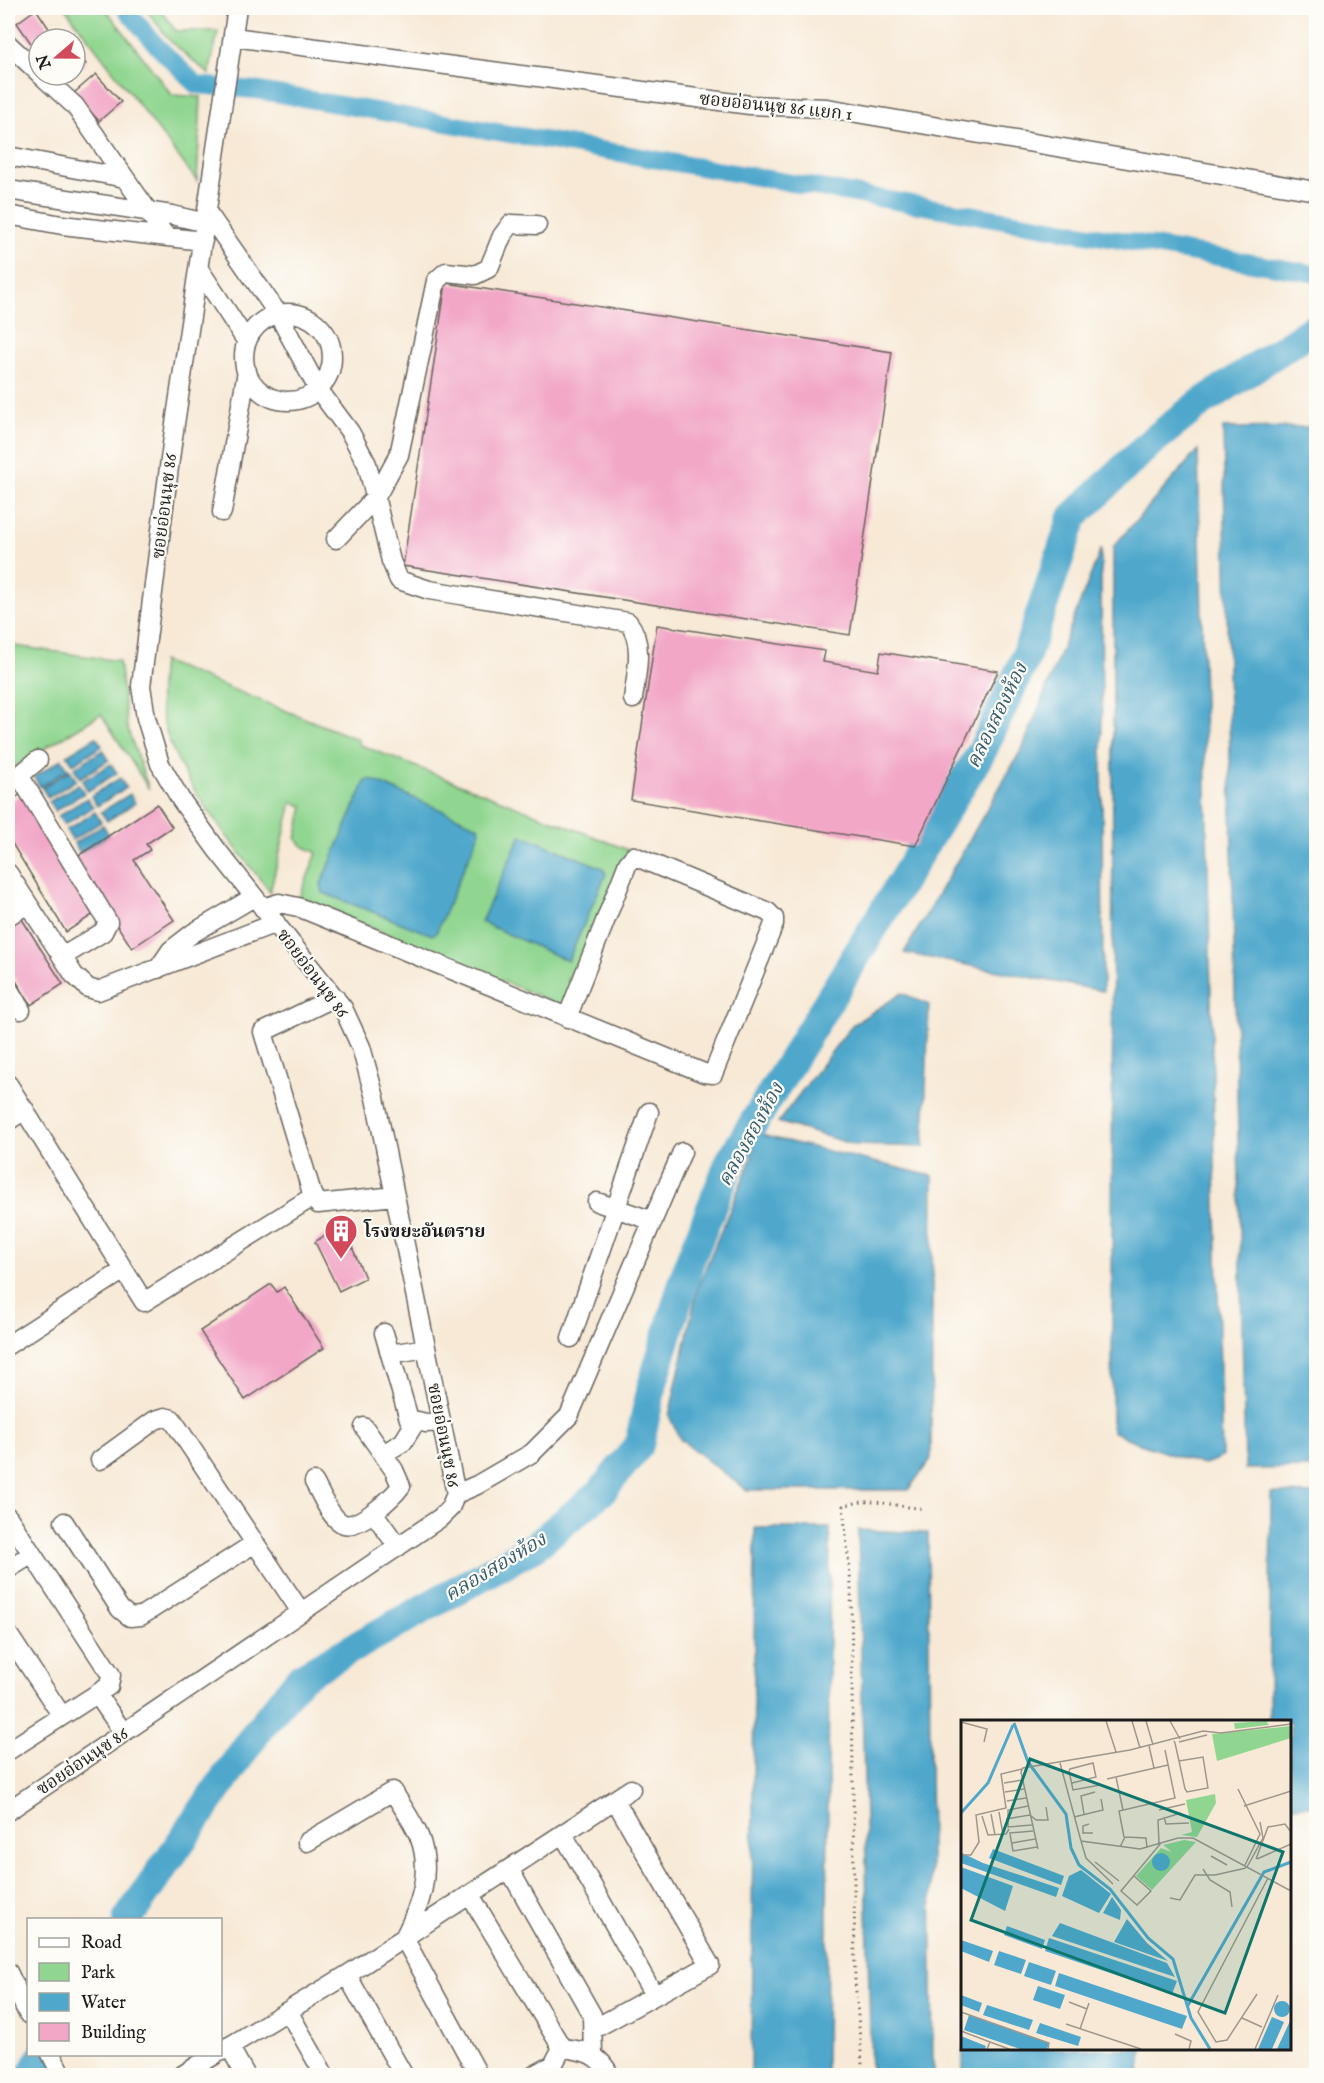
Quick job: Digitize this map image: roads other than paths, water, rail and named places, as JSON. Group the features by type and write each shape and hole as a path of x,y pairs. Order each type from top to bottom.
{"street":[{"name":"ซอยอ่อนนุช 86","path":"8,1810 440,1518 450,1508 456,1494 395,1196 361,1047 335,997 217,850 160,764 146,718 141,687 172,444 237,8"},
{"name":"ซอยอ่อนนุช 86 แยก 1","path":"233,37 750,105 827,108 1317,191"},
{"path":"8,44 27,62"},
{"path":"54,87 75,106 166,237"},
{"path":"8,156 125,178"},
{"path":"8,190 148,212 206,225 278,314 318,389 350,432 367,464 391,561 399,580 429,590 628,622 633,629 638,649 633,699"},
{"path":"8,215 62,225 166,237 206,225"},
{"path":"336,539 376,497 399,455 436,281 446,272 475,274 489,268 502,236 511,224 537,225"},
{"path":"199,269 247,342"},
{"path":"293,313 307,317 318,325 327,337 331,350 331,364 327,377 318,389 306,397 293,401 279,400 265,394 254,384 247,371 244,357 247,342 254,329 265,320 278,314 293,313"},
{"path":"222,512 247,371"},
{"path":"38,760 20,775 22,780 108,922 103,932 62,957"},
{"path":"158,969 171,950 193,933 259,902 279,903 298,907 567,1018 704,1073 713,1074 765,946 774,918 768,912 634,856 628,863 567,1018"},
{"path":"8,873 62,957 82,983 98,991 276,923"},
{"path":"8,916 28,904"},
{"path":"8,988 21,1010"},
{"path":"335,997 263,1032 318,1204 395,1196"},
{"path":"8,1084 144,1302 314,1197"},
{"path":"8,1121 25,1110"},
{"path":"571,1338 649,1112"},
{"path":"456,1494 477,1485 532,1453 569,1416 682,1152"},
{"path":"597,1202 653,1221"},
{"path":"8,1345 124,1270"},
{"path":"384,1333 409,1419 426,1424 442,1422"},
{"path":"390,1354 426,1348"},
{"path":"99,1460 155,1420 165,1417 172,1419 302,1612"},
{"path":"383,1454 404,1442 416,1421"},
{"path":"314,1482 336,1518 344,1524 352,1524 391,1501 401,1486 364,1427"},
{"path":"373,1512 398,1547"},
{"path":"8,1517 111,1675 109,1686 8,1751"},
{"path":"64,1522 120,1609 130,1617 141,1616 255,1543"},
{"path":"8,1569 32,1554"},
{"path":"8,1634 62,1716"},
{"path":"97,1694 123,1732"},
{"path":"246,2076 222,2051 347,1975 631,1789"},
{"path":"307,1842 393,1791 419,1836 425,1876 418,1910 404,1938"},
{"path":"592,2030 710,1965 615,1800"},
{"path":"563,1834 654,1995"},
{"path":"509,1869 592,2015 592,2056"},
{"path":"470,1895 562,2048"},
{"path":"404,1938 479,2076"},
{"path":"8,1972 27,2012"},
{"path":"347,1975 404,2076"},
{"path":"288,2010 325,2076"},
{"path":"562,2048 583,2050 603,2062 610,2076"},
{"path":"533,2076 553,2065 562,2048"},
{"path":"52,2056 62,2074"},
{"path":"181,2076 214,2056"}],"water":[{"path":"1316,427 1316,1468 1245,1469 1223,428"},
{"path":"1198,450 1222,1457 1203,1465 1140,1444 1112,1431 1113,547"},
{"path":"1101,549 1103,991 904,953 1023,747"},
{"path":"96,737 102,746 73,764 67,755"},
{"path":"103,750 109,760 80,778 74,768"},
{"path":"62,759 68,769 40,787 34,777"},
{"path":"111,764 117,773 88,791 82,781"},
{"path":"70,770 76,780 48,798 42,788"},
{"path":"120,778 126,788 97,806 91,796"},
{"path":"370,779 478,826 480,831 436,933 432,935 323,893 321,884 365,782"},
{"path":"78,784 84,793 55,811 49,802"},
{"path":"130,794 135,803 107,821 101,812"},
{"path":"87,798 93,807 64,825 58,816"},
{"path":"95,812 101,822 72,840 66,830"},
{"path":"103,825 109,835 80,853 74,843"},
{"path":"521,835 603,868 606,874 568,961 481,922"},
{"path":"902,993 929,1005 924,1147 855,1145 778,1122 852,1025"},
{"path":"761,1135 933,1176 931,1459 908,1490 746,1490 680,1439 669,1416 698,1286"},
{"path":"1271,1493 1316,1494 1316,1806 1291,1806 1291,1720 1269,1720"},
{"path":"755,1528 830,1528 826,2075 751,2075"},
{"path":"858,1530 928,1533 933,2075 871,2075"},
{"path":"963,2050 1143,2050 1139,2076 963,2075"}],"waterway":[{"path":"125,8 158,47 197,85 255,90 1316,274"},
{"name":"คลองสองห้อง","path":"128,1918 258,1730 301,1677 534,1547 601,1492 639,1445 652,1386 689,1263 730,1161 982,751 1025,659 1073,517 1150,443 1198,405 1316,327"},
{"name":"คลองสองห้อง","path":"31,2076 43,2056"}],"place":[{"name":"โรงขยะอันตราย","path":"341,1260"}]}
